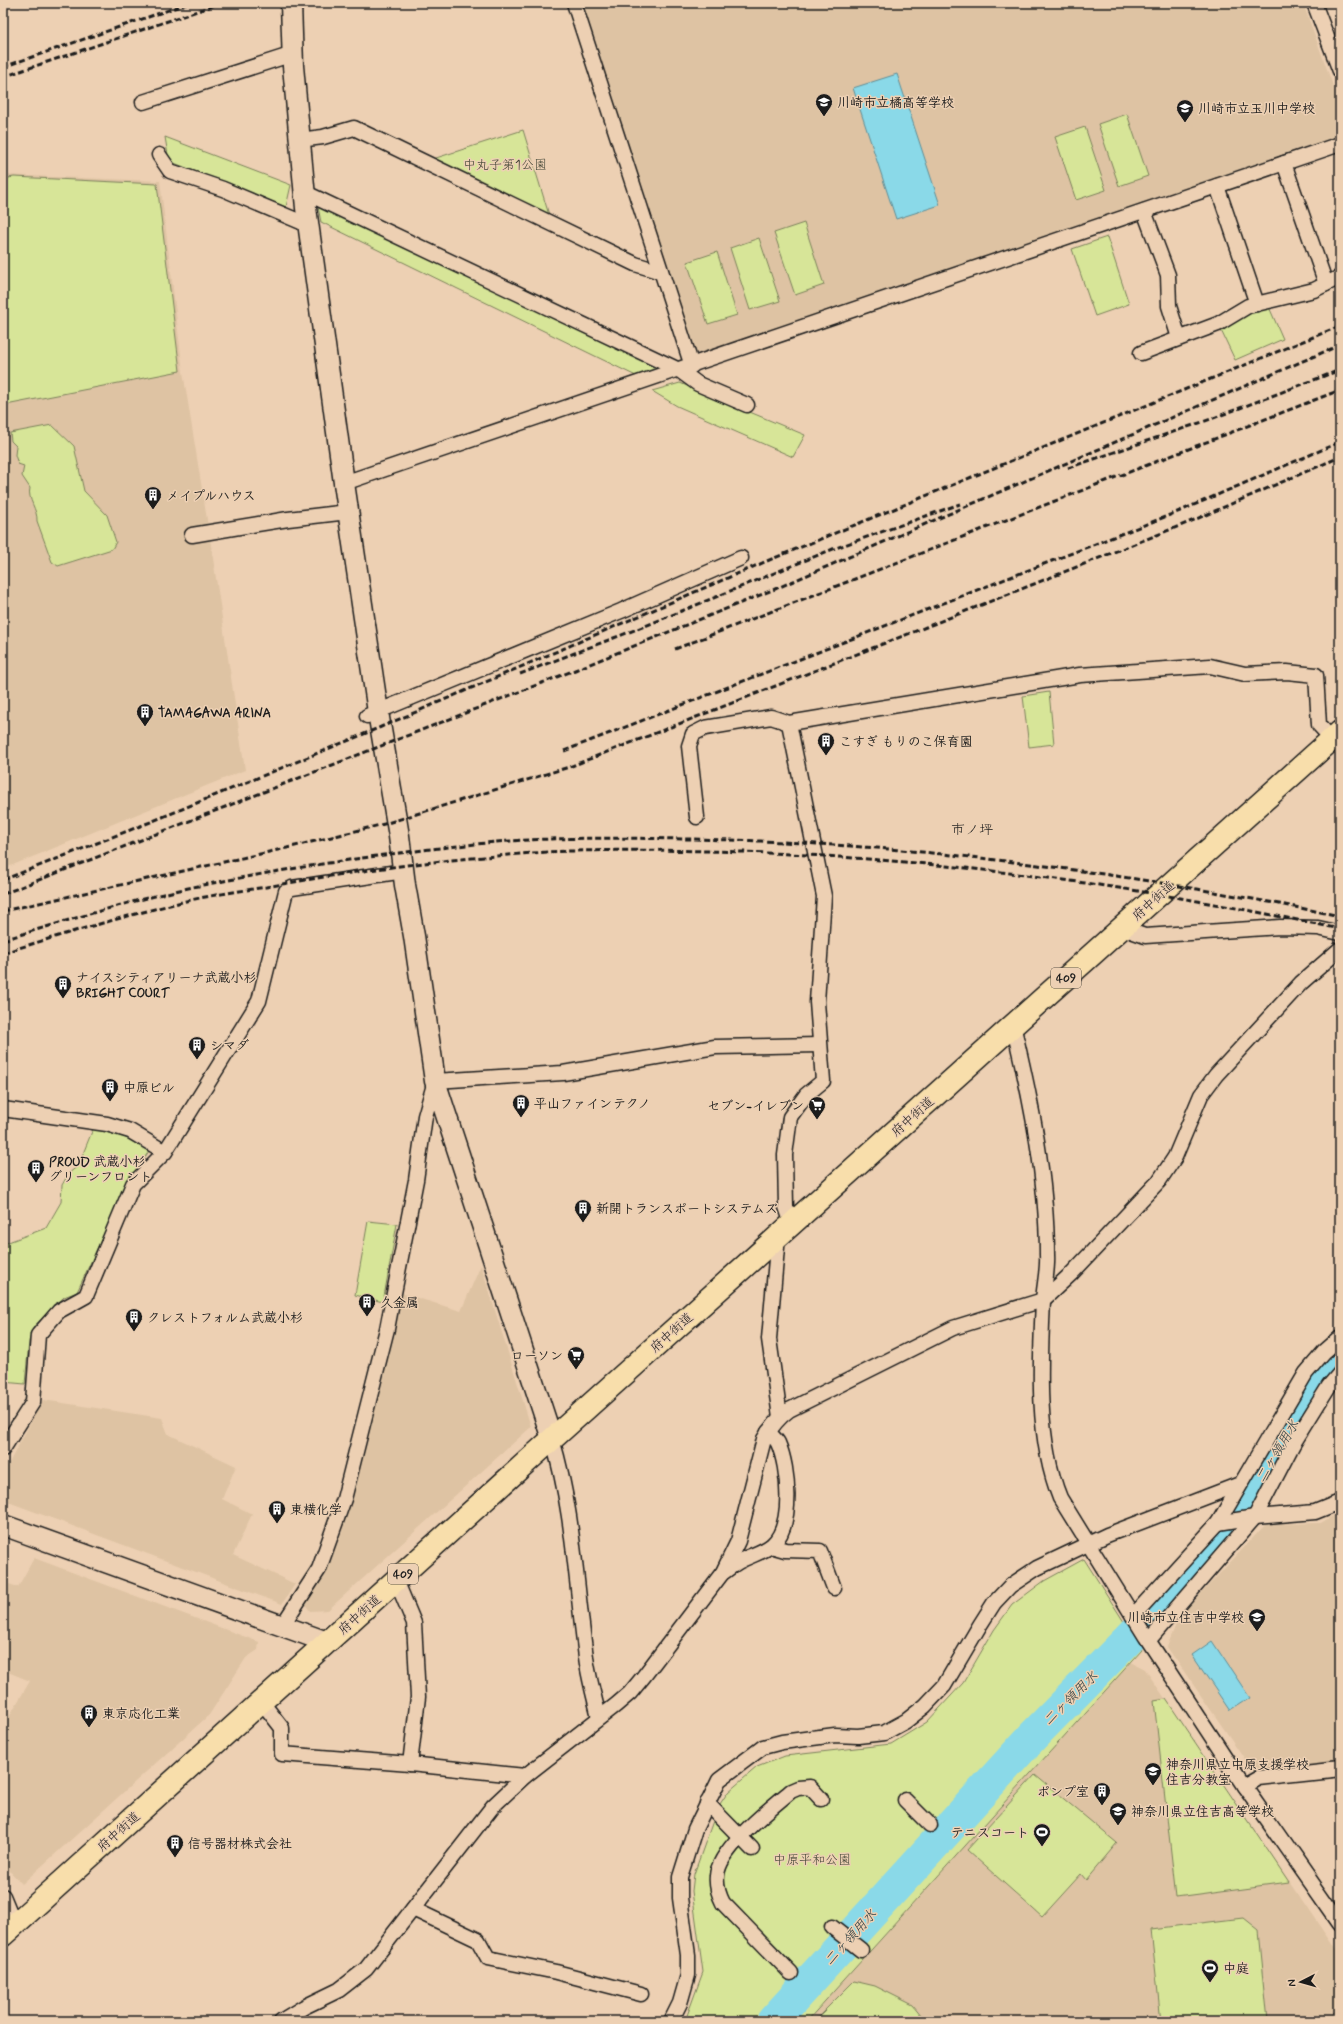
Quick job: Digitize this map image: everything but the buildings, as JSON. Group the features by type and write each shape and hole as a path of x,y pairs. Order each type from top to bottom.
{"highway":[{"name":"府中街道","path":"9,1930 261,1701 1336,735"}],"street":[{"path":"291,3 292,54 304,192 348,512 373,714 404,871 435,1081 557,1458 569,1522 587,1666 599,1717"},
{"path":"574,3 661,272 685,368 698,384 747,405"},
{"path":"1314,3 1340,71"},
{"path":"143,102 292,54"},
{"path":"299,140 323,137 354,128 635,264 661,272"},
{"path":"344,484 1340,144"},
{"path":"159,155 170,171 223,189 308,225"},
{"path":"1284,163 1326,284"},
{"path":"1217,186 1257,304"},
{"path":"304,192 685,368"},
{"path":"1144,211 1168,275 1169,306 1179,338"},
{"path":"1141,353 1218,324 1248,306 1314,290 1340,277"},
{"path":"192,535 288,519 348,512"},
{"path":"373,714 741,558"},
{"path":"697,817 689,746 693,734 705,728 771,717 789,723 1080,675 1210,666 1245,674 1287,672 1316,674 1319,725 1336,735"},
{"path":"780,1417 769,1339 785,1230 785,1155 790,1117 806,1095 823,1081 817,1002 824,896 789,723"},
{"path":"3,1449 33,1402 38,1335 59,1311 86,1296 133,1184 165,1152 259,1002 286,891 292,888 404,871"},
{"path":"1122,928 1145,936 1280,927 1318,928 1340,932"},
{"path":"281,2021 304,2007 339,1990 366,1969 493,1806 525,1776 630,1693 640,1682 723,1572 738,1541 764,1439 780,1417 794,1408 953,1328 1043,1300 1072,1273 1159,1181 1175,1157 1201,1095 1216,1074 1301,983 1340,949"},
{"path":"1013,1025 1025,1073 1044,1189 1048,1256 1043,1300 1042,1406 1047,1456 1052,1479 1060,1498 1134,1618 1244,1786 1340,1923"},
{"path":"435,1081 563,1073 715,1047 819,1044"},
{"path":"282,1626 319,1569 344,1499 387,1329 416,1180 425,1116 435,1081"},
{"path":"3,1109 107,1124 130,1131 165,1152"},
{"path":"1134,1618 1218,1523 1306,1373 1324,1352 1340,1338"},
{"path":"1147,1638 1255,1517 1293,1444 1329,1386 1340,1374"},
{"path":"723,1572 741,1560 772,1546 779,1537 784,1525 788,1505 782,1456 778,1442 768,1432"},
{"path":"671,2021 683,1996 688,1975 688,1955 680,1898 680,1877 695,1829 719,1780 763,1747 782,1742 835,1735 858,1736 884,1733 906,1721 925,1706 944,1686 994,1603 1010,1586 1037,1568 1107,1535 1240,1484"},
{"path":"1218,1523 1255,1517 1315,1512 1340,1502"},
{"path":"3,1525 327,1642"},
{"path":"772,1546 785,1550 820,1551 834,1588"},
{"path":"396,1580 414,1623 418,1697 410,1764"},
{"path":"261,1701 282,1728 282,1754 410,1764 525,1776"},
{"path":"1244,1786 1258,1778 1340,1769"},
{"path":"791,1973 722,1903 716,1876 726,1854 740,1836 791,1791 798,1788 810,1787 821,1799"},
{"path":"905,1800 930,1825"},
{"path":"707,1803 752,1849"},
{"path":"3,1896 9,1930"},
{"path":"413,1909 478,1940 488,1958 556,1972 641,1994"},
{"path":"832,1927 861,1950"}],"shaded area":[{"name":"川崎市立橘高等学校","path":"582,3 1303,3 1340,105 1340,140 700,354 694,350"},
{"path":"3,175 160,181 183,372 245,770 3,869"},
{"name":"東横化学","path":"481,1265 531,1427 328,1610 310,1611 305,1604 327,1566 341,1534 356,1480 401,1293 461,1311"},
{"path":"43,1400 162,1418 168,1434 236,1466 222,1499 252,1514 233,1555 295,1584 282,1604 3,1500 3,1474"},
{"name":"川崎市立住吉中学校","path":"1340,1511 1340,1762 1254,1772 1167,1647 1179,1617 1266,1524 1321,1523"},
{"path":"34,1558 259,1642 258,1650 246,1658 209,1715 22,1884 3,1864 3,1727 30,1681 3,1670 3,1582 18,1587"},
{"name":"神奈川県立住吉高等学校","path":"1131,1662 1145,1669 1340,1956 1340,2021 807,2021"}],"green space":[{"path":"1127,114 1148,176 1119,186 1098,124"},
{"path":"1085,127 1106,190 1076,200 1055,137"},
{"name":"中丸子第1公園","path":"523,130 549,215 433,159"},
{"path":"165,137 291,185 286,207 169,161"},
{"path":"14,177 157,184 180,371 6,405 3,397 3,179"},
{"path":"317,202 665,369 638,377 321,222"},
{"path":"804,223 824,285 795,295 774,233"},
{"path":"1107,237 1129,304 1095,316 1072,249"},
{"path":"759,238 780,301 750,310 730,248"},
{"path":"717,252 737,315 708,324 687,262"},
{"path":"1248,306 1269,307 1283,339 1235,360 1218,324"},
{"path":"680,383 805,435 793,457 677,406 652,391"},
{"path":"52,425 74,446 84,491 107,515 116,542 112,549 58,566 52,562 37,521 29,492 30,488 22,476 24,466 18,464 15,455 16,446 11,441 10,433"},
{"path":"1049,692 1054,744 1029,747 1023,696"},
{"path":"93,1129 122,1136 149,1151 125,1188 77,1292 64,1297 34,1326 29,1341 25,1384 3,1382 3,1244 46,1228 61,1202 62,1185 69,1173 78,1166"},
{"path":"368,1221 397,1224 383,1302 355,1295"},
{"name":"中原平和公園","path":"1084,1559 1142,1650 807,2021 685,2021 703,1972 692,1891 694,1874 718,1807 728,1792 757,1767 785,1756 891,1744 927,1722 963,1683 994,1630 1012,1605 1044,1581"},
{"path":"1166,1699 1289,1882 1176,1897 1154,1701"},
{"name":"テニスコート","path":"1035,1775 1117,1843 1086,1880 1081,1874 1042,1917 967,1850"},
{"name":"中庭","path":"1243,1918 1258,1930 1267,2021 1161,2021 1151,1929"},
{"path":"854,1981 875,1986 913,2005 926,2021 814,2021"}],"water":[{"path":"897,74 940,205 896,219 853,88"},
{"path":"1212,1641 1250,1698 1230,1711 1192,1655"}],"waterway":[{"name":"二ヶ領用水","path":"773,2021 1033,1736 1166,1601 1223,1535 1246,1502 1314,1389 1340,1356"}],"railway":[{"path":"3,67 189,3"},
{"path":"3,77 221,3"},
{"path":"3,880 153,821 381,727 767,561 1340,326"},
{"path":"3,894 575,670 775,589 1340,345"},
{"path":"1068,468 1211,419 1340,370"},
{"path":"675,649 1340,390"},
{"path":"564,751 1180,511 1340,442"},
{"path":"3,911 287,848 384,824 569,767 1187,523 1340,457"},
{"path":"520,674 645,626 833,549 960,504"},
{"path":"3,940 145,899 193,887 268,873 382,855 496,842 615,838 768,841 933,853 1097,873 1259,900 1340,916"},
{"path":"3,953 117,919 186,901 216,895 381,868 467,858 567,851 673,850 769,853 865,859 961,868 1056,879 1151,893 1340,929"}],"place":[{"name":"川崎市立橘高等学校","path":"824,117"},
{"name":"川崎市立玉川中学校","path":"1185,123"},
{"name":"メイプルハウス","path":"153,510"},
{"name":"TAMAGAWA ARINA","path":"145,727"},
{"name":"こすぎ もりのこ保育園","path":"826,756"},
{"name":"ナイスシティアリーナ武蔵小杉 BRIGHT COURT","path":"63,999"},
{"name":"シマダ","path":"197,1060"},
{"name":"中原ビル","path":"110,1102"},
{"name":"平山ファインテクノ","path":"521,1118"},
{"name":"セブン-イレブン","path":"817,1120"},
{"name":"PROUD 武蔵小杉 グリーンフロント","path":"36,1183"},
{"name":"新開トランスポートシステムズ","path":"583,1223"},
{"name":"久金属","path":"367,1317"},
{"name":"クレストフォルム武蔵小杉","path":"134,1332"},
{"name":"ローソン","path":"576,1370"},
{"name":"東横化学","path":"277,1524"},
{"name":"川崎市立住吉中学校","path":"1257,1632"},
{"name":"東京応化工業","path":"89,1728"},
{"name":"神奈川県立中原支援学校 住吉分教室","path":"1153,1786"},
{"name":"ポンプ室","path":"1102,1806"},
{"name":"神奈川県立住吉高等学校","path":"1118,1826"},
{"name":"テニスコート","path":"1042,1847"},
{"name":"信号器材株式会社","path":"175,1858"},
{"name":"中庭","path":"1210,1983"}],"district":[{"name":"市ノ坪","path":"972,829"}]}
